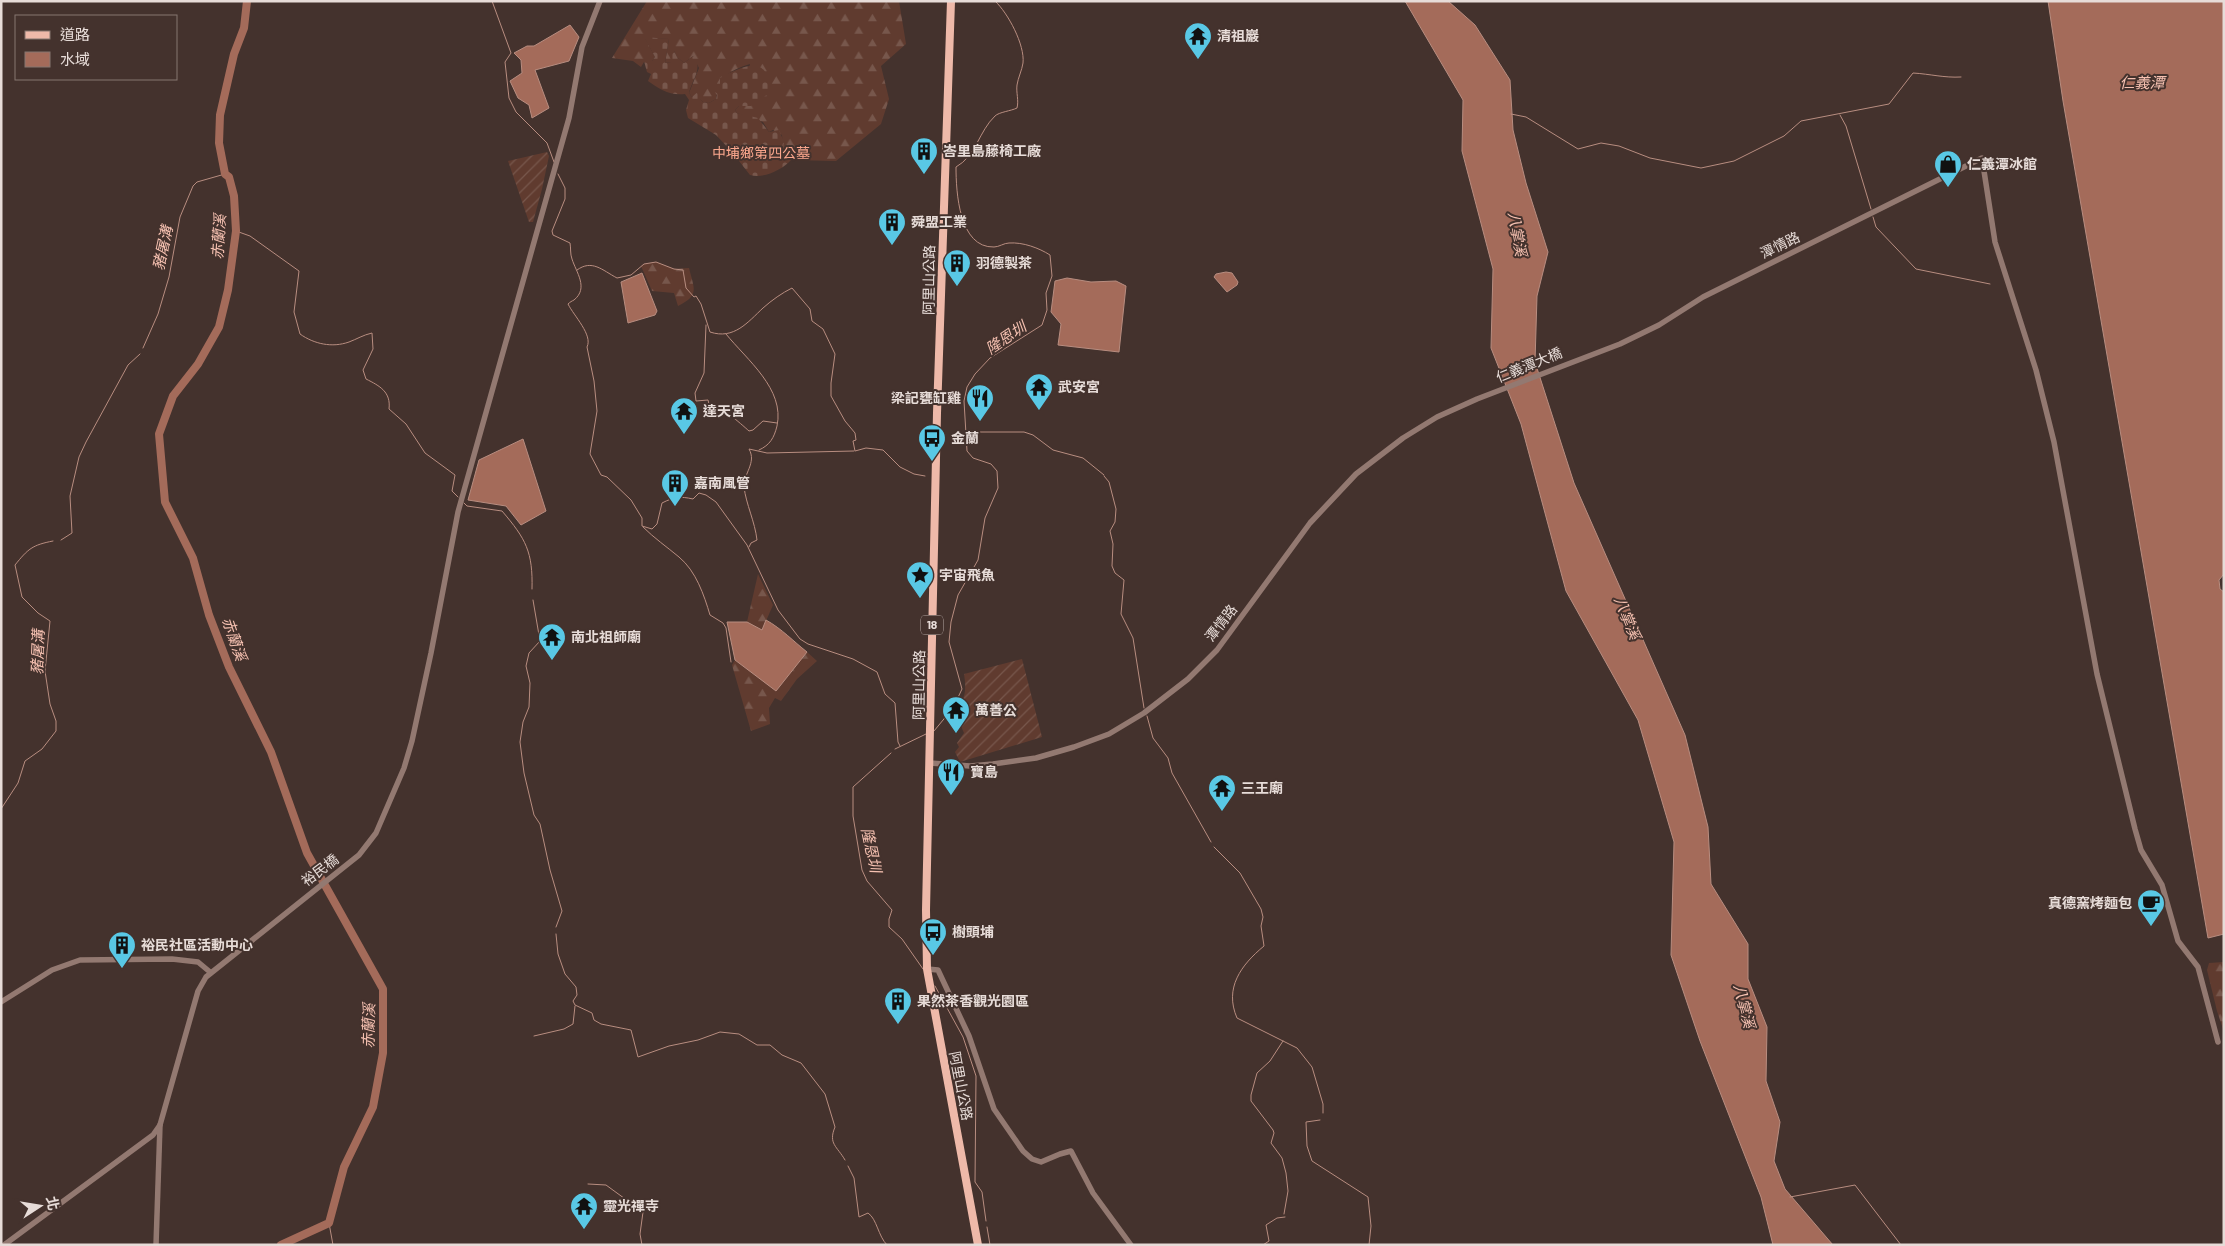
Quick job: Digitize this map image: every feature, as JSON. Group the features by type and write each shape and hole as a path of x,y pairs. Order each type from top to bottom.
{"main road":[{"name":"阿里山公路","path":"951,1 937,413 926,910 927,969 978,1245"}],"street":[{"name":"裕民橋","path":"210,972 352,862 366,848 376,832 409,755 433,644 458,512 569,118 582,47 600,1"},
{"name":"潭情路","path":"1590,354 1620,344 1651,329 1703,296 1982,158 1995,242 2036,370 2054,442 2097,674 2135,829 2141,850 2162,885 2178,941 2198,967 2218,1042"},
{"name":"仁義潭大橋","path":"1477,399 1590,354"},
{"name":"潭情路","path":"930,763 978,765 1036,758 1109,734 1144,714 1188,679 1217,650 1310,523 1356,474 1403,438 1428,422 1477,399"},
{"path":"1,1002 52,970 80,960 172,959 198,962 210,972 198,992 160,1125 156,1245"},
{"path":"927,969 938,970 969,1036 992,1104 1021,1148 1028,1156 1041,1162 1060,1154 1072,1152 1092,1193 1131,1245"},
{"path":"4,1245 148,1139 160,1125"}],"green space":[{"path":"647,1 899,1 906,44 881,66 889,99 881,124 836,161 791,160 783,149 782,135 773,130 769,132 763,122 737,113 735,110 739,106 750,64 736,69 726,76 720,85 716,99 709,103 703,102 695,95 692,97 689,93 699,68 693,56 684,63 677,57 674,51 671,62 665,63 669,39 645,38 655,57 652,61 644,62 641,67 633,61 612,58"},
{"name":"中埔鄉第四公墓","path":"644,37 669,39 665,63 671,62 670,52 674,51 677,57 684,63 693,56 696,60 697,69 689,93 692,97 700,90 702,95 700,99 703,102 709,103 716,99 717,95 714,91 720,84 720,78 746,67 760,67 765,72 768,81 768,94 751,106 739,106 735,110 737,113 758,118 769,132 779,130 784,142 783,149 791,160 772,173 761,176 750,175 716,135 688,118 686,110 689,100 685,94 670,93 648,81 651,74 647,72 644,61 652,61 655,57"},
{"path":"547,152 549,156 542,189 533,222 529,222 508,161"},
{"path":"656,262 674,269 689,268 694,286 694,291 690,298 678,306 674,293 652,291 641,266"},
{"path":"758,574 773,605 762,630 747,622"},
{"path":"807,652 817,661 797,679 781,701 775,698 769,708 770,724 751,731 732,665 735,660 776,691"},
{"path":"1022,659 1042,737 960,762 955,752 959,747 957,743 964,733 961,726 951,715 964,696 964,674"},
{"path":"2224,962 2224,1032 2207,970 2209,963"}],"water":[{"name":"八掌溪","path":"1405,1 1448,1 1475,25 1510,80 1513,130 1526,183 1548,252 1537,296 1535,362 1574,483 1685,735 1708,827 1711,884 1748,944 1748,979 1767,1027 1766,1081 1780,1122 1774,1161 1785,1189 1833,1245 1773,1245 1761,1197 1700,1041 1671,955 1674,842 1638,720 1566,591 1521,424 1491,348 1493,269 1462,151 1463,100"},
{"name":"仁義潭","path":"2048,1 2224,1 2224,574 2219,580 2220,589 2224,592 2224,934 2208,938 2063,101"},
{"path":"570,25 579,37 569,61 535,70 549,108 532,118 529,105 518,98 510,81 522,73 521,60 514,53 527,46 534,46"},
{"path":"642,273 657,311 655,315 628,323 621,282"},
{"path":"1232,273 1238,282 1237,285 1227,292 1214,277 1216,274"},
{"path":"1067,278 1091,282 1116,281 1126,286 1119,352 1058,345 1061,324 1051,312 1055,281"},
{"path":"523,439 546,511 521,525 506,506 468,500 479,460"},
{"path":"766,620 807,652 776,691 735,660 727,622 747,622 762,630"}],"waterway":[{"name":"赤蘭溪","path":"247,1 244,28 234,54 220,115 219,143 225,174 229,177 234,196 236,231 228,290 219,327 198,364 173,396 159,434 165,502 193,558 209,615 229,667 271,752 307,853 383,989 383,1053 373,1107 344,1167 329,1223 281,1245"},
{"path":"492,1 511,53 505,62 509,98 516,112 547,143 554,162"},
{"name":"隆恩圳","path":"934,731 953,708 962,689 949,642 951,622 958,595 978,560 985,518 998,488 997,471 991,464 973,458 967,451 964,401 967,387 975,374 990,358 1042,325 1047,310 1046,293 1052,276 1050,255 1041,250 1014,243 994,247 982,245 973,238 967,229 959,204 956,167 973,150 995,116 1017,108 1018,105 1017,85 1023,56 1015,30 995,1"},
{"path":"1511,114 1526,117 1578,149 1601,143 1619,146 1650,158 1701,168 1734,161 1784,136 1801,121 1889,104 1913,73 1961,77"},
{"path":"1840,115 1846,126 1871,209"},
{"name":"豬屠溝","path":"143,348 158,314 169,277 180,217 193,186 197,182 225,174"},
{"path":"558,174 565,188 565,199 552,231 553,235 570,243 571,257 580,280 581,290 574,300 568,304 585,331 588,342 587,347 594,381 597,411 590,454 601,475 607,477 631,500 642,518 642,526 652,529 657,524 662,503 666,501 677,498 693,499 699,493 706,495 716,502 747,545 778,610 800,639 808,644 853,659 877,672 885,694 895,703 898,742 900,746"},
{"path":"1873,217 1876,227 1916,269 1990,284"},
{"path":"236,231 250,236 299,271 294,312 300,334 317,343 336,345 372,333 373,349 363,370 366,379 383,390 388,398 389,409 406,424 425,453 455,475 452,491 458,497"},
{"path":"577,270 587,265 602,269 617,278 631,275 644,264 656,262 674,269 683,270 686,288 694,297 696,296 701,304 710,332 719,334 726,334 740,328 770,302 792,288 810,309 812,321 823,329 835,354 831,396 845,421 855,433 856,440 853,441 855,451 866,448 883,450 900,467 914,474 925,476"},
{"path":"706,325 704,373 695,393 696,401 708,400 709,404 724,411 749,431 753,430 763,421 777,423"},
{"path":"726,334 762,376 770,387 775,400 778,412 776,430 769,443 759,450"},
{"name":"豬屠溝","path":"61,540 72,533 70,496 79,457 128,365 140,354"},
{"path":"968,432 1024,432 1033,435 1053,450 1083,458 1104,475"},
{"path":"749,547 751,543 757,540 744,487 745,478 751,464 749,449 767,453 854,451"},
{"path":"1104,476 1109,482 1116,509 1115,522 1110,531 1113,544 1112,566 1115,573 1124,580 1121,614 1133,638 1144,708"},
{"path":"464,503 467,506 502,511 510,521 522,538 529,555 532,589"},
{"path":"643,527 679,557 695,576 710,615 723,623 726,628 731,662"},
{"name":"豬屠溝","path":"1,809 18,783 25,761 42,749 56,731 56,721 50,704 45,671 50,621 38,613 22,597 15,565 31,548 53,541"},
{"path":"533,600 540,641 529,653 526,666 530,683 529,707 523,722 520,742 524,773 534,815 540,824 550,870 562,911 556,927"},
{"path":"1147,716 1153,738 1168,758 1172,773 1211,842"},
{"name":"隆恩圳","path":"895,749 926,734"},
{"name":"隆恩圳","path":"891,753 853,787 853,816 862,870 867,881 892,910 889,927 902,939 923,969"},
{"path":"1214,847 1240,873 1261,909 1263,917 1261,926 1264,946 1242,969 1234,987 1232,997 1237,1018 1297,1048 1312,1067 1323,1104 1323,1113"},
{"path":"556,934 558,954 565,974 576,987 577,995 573,1001 575,1005 592,1013 594,1020 601,1024 631,1030 638,1057 720,1032 739,1034 757,1045 770,1045 782,1055 801,1063 825,1094 835,1127 832,1137 834,1145 845,1160"},
{"name":"隆恩圳","path":"935,986 963,1037 976,1076 975,1182 982,1192 986,1221"},
{"path":"534,1036 564,1029 573,1024 575,1006"},
{"path":"1283,1041 1270,1061 1257,1073 1251,1101 1273,1130 1271,1143 1282,1158 1288,1191 1284,1214"},
{"path":"1320,1120 1306,1122 1307,1146 1312,1161 1368,1197 1371,1226 1369,1245"},
{"path":"848,1166 854,1178 859,1217 868,1213 876,1223 887,1245"},
{"path":"588,1184 606,1185 643,1212 640,1234 642,1245"},
{"path":"1790,1197 1855,1185 1901,1245"},
{"path":"1263,1245 1269,1241 1266,1225 1277,1218 1285,1217"},
{"path":"329,1223 333,1245"},
{"name":"隆恩圳","path":"987,1227 990,1245"}],"place":[{"name":"清祖巖","path":"1198,60"},
{"name":"峇里島藤椅工廠","path":"924,175"},
{"name":"仁義潭冰館","path":"1948,188"},
{"name":"舜盟工業","path":"892,246"},
{"name":"羽德製茶","path":"957,287"},
{"name":"武安宮","path":"1039,411"},
{"name":"梁記甕缸雞","path":"980,422"},
{"name":"達天宮","path":"684,435"},
{"name":"金蘭","path":"932,462"},
{"name":"嘉南風管","path":"675,507"},
{"name":"宇宙飛魚","path":"920,599"},
{"name":"南北祖師廟","path":"552,661"},
{"name":"萬善公","path":"956,734"},
{"name":"寶島","path":"951,796"},
{"name":"三王廟","path":"1222,812"},
{"name":"真德窯烤麵包","path":"2151,927"},
{"name":"樹頭埔","path":"933,956"},
{"name":"裕民社區活動中心","path":"122,969"},
{"name":"果然茶香觀光園區","path":"898,1025"},
{"name":"靈光禪寺","path":"584,1230"}]}
